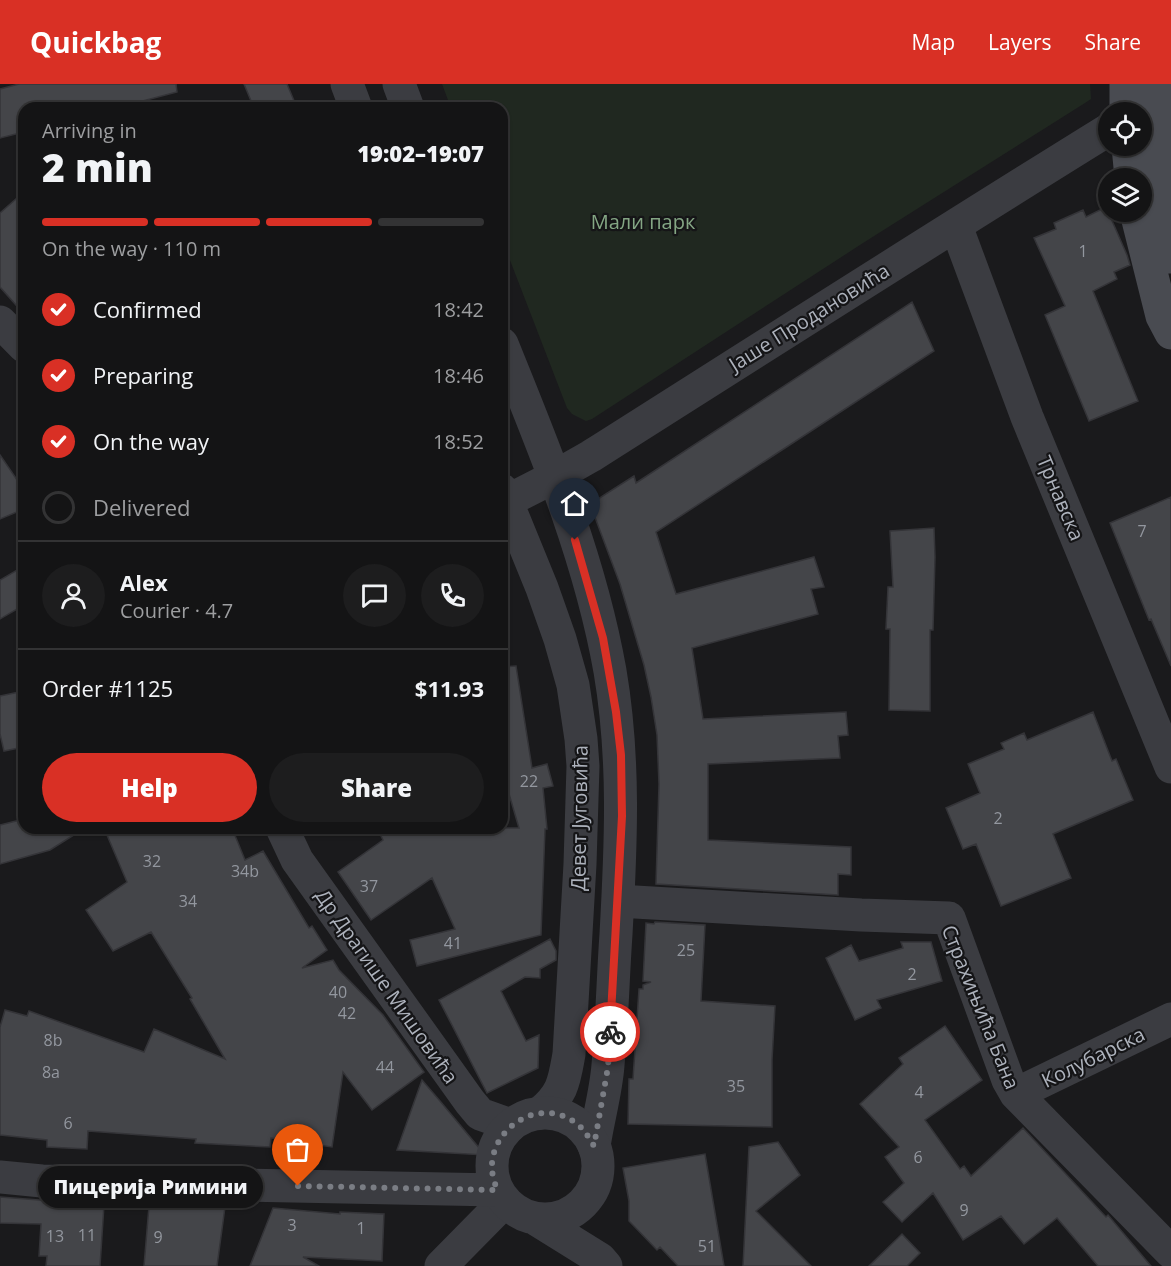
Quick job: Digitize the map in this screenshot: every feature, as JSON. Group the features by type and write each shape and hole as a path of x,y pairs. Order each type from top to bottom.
{"main road":[{"path":"1126,84 1152,99 1156,184 1164,234 1171,257"},
{"path":"1138,222 1162,316 1171,333"}],"street":[{"path":"346,84 354,102"},
{"path":"399,84 406,102"},
{"path":"1152,99 1171,198"},
{"name":"Јаше Продановића","path":"508,494 554,477 1098,136"},
{"name":"Трнавска","path":"956,226 1027,417 1171,767"},
{"path":"0,322 18,340"},
{"name":"Девет Југовића","path":"508,359 554,477 596,610 613,692 621,755 622,816 608,1067 594,1146"},
{"name":"Девет Југовића","path":"508,503 542,588 573,685 583,766 569,1054 565,1079 561,1091 552,1103 525,1119"},
{"name":"Др Драгише Мишовића","path":"285,834 297,860 480,1114 525,1119"},
{"name":"Страхињића Бана","path":"618,901 949,918 1008,1080 1016,1094 1171,1252"},
{"name":"Колубарска","path":"1016,1094 1171,1019"},
{"path":"556,1114 572,1120 585,1131 594,1146 598,1169 591,1192 589,1212 592,1231 603,1262 534,1218 518,1212 501,1195 492,1172 493,1155 500,1139 525,1119 556,1114"},
{"path":"0,1177 42,1181 501,1195"},
{"path":"534,1218 551,1219 567,1215 581,1205 591,1192"},
{"path":"441,1266 501,1195"}],"green space":[{"name":"Мали парк","path":"442,84 1090,84 1091,99 586,421 572,414 567,408 508,255 508,102 449,102"}],"building":[{"path":"19,84 176,84 177,92 139,102 18,102 18,134 0,138 0,89"},
{"path":"244,84 287,84 294,102 252,102"},
{"path":"18,197 18,307 0,287 0,213"},
{"path":"1083,210 1086,217 1098,211 1098,222 1113,222 1130,265 1114,272 1117,279 1093,291 1138,401 1089,421 1045,315 1065,306 1034,238 1056,229 1054,223"},
{"path":"912,302 934,351 656,532 676,594 814,557 824,587 811,589 818,614 692,648 703,719 846,712 848,735 838,736 840,758 708,764 708,840 851,847 851,875 838,874 838,895 656,884 659,784 657,735 651,697 620,584 590,504 634,476 636,483"},
{"path":"0,455 18,481 18,512 0,519"},
{"path":"1171,497 1171,666 1151,619 1149,620 1110,523"},
{"path":"934,528 930,711 889,710 890,629 886,629 888,587 893,587 890,531"},
{"path":"18,570 18,608 0,619 0,580"},
{"path":"516,666 532,768 547,764 553,786 543,788 547,829 545,829 541,935 417,966 410,940 455,929 432,878 371,920 338,872 383,840 380,834 508,834 508,828 519,828 508,790 508,667"},
{"path":"18,692 18,748 4,751 0,734 0,696"},
{"path":"1093,712 1112,761 1116,759 1133,800 1053,834 1071,878 1001,906 976,844 963,849 946,808 980,793 968,764 1004,749 1001,743 1024,733 1027,740"},
{"path":"18,820 18,834 75,834 50,850 0,864 0,825"},
{"path":"107,834 234,834 245,860 263,851 309,928 312,926 327,950 302,968 333,960 339,970 383,1015 424,1072 372,1110 343,1072 332,1147 271,1138 270,1147 195,1143 196,1139 88,1131 87,1149 47,1147 47,1140 0,1135 0,1027 5,1010 27,1016 29,1011 144,1052 154,1029 225,1059 190,999 192,998 151,932 113,951 86,910 127,882"},
{"path":"655,922 705,925 701,1001 775,1006 772,1127 628,1124 629,1079 633,1079 639,989 643,989 643,985 651,982 643,981 646,923 654,924"},
{"path":"550,939 556,951 556,960 540,969 540,978 525,977 501,991 526,1041 539,1035 538,1068 487,1093 439,1000"},
{"path":"901,942 931,942 942,981 877,1000 881,1008 855,1020 826,958 851,945 859,961 903,948"},
{"path":"945,1026 982,1080 925,1120 960,1169 964,1166 971,1176 1023,1128 1106,1217 1108,1215 1151,1266 1098,1266 1057,1218 1024,1244 1001,1216 963,1240 933,1193 902,1222 883,1202 904,1183 885,1157 899,1147 860,1104 903,1064 899,1058"},
{"path":"422,1080 440,1101 485,1155 397,1150"},
{"path":"778,1142 800,1175 756,1211 811,1266 743,1266 749,1147"},
{"path":"705,1154 724,1266 678,1266 660,1247 657,1250 629,1221 629,1201 623,1168"},
{"path":"0,1197 104,1205 100,1266 46,1266 47,1256 39,1256 41,1224 0,1223"},
{"path":"178,1202 225,1207 217,1266 144,1266 149,1206 177,1209"},
{"path":"273,1208 340,1214 340,1212 384,1214 382,1261 303,1257 319,1266 250,1266"},
{"path":"902,1234 920,1253 907,1266 869,1266"}],"way so far":[{"path":"298,1186 497,1190 492,1172 493,1155 500,1139 511,1125 524,1117 540,1113 556,1114 572,1120 585,1131 594,1146 608,1067 610,1032"}],"place":[{"name":"Пицерија Римини","path":"298,1186"}],"route":[{"path":"575,540 603,638 621,755 622,816 610,1032"}]}
